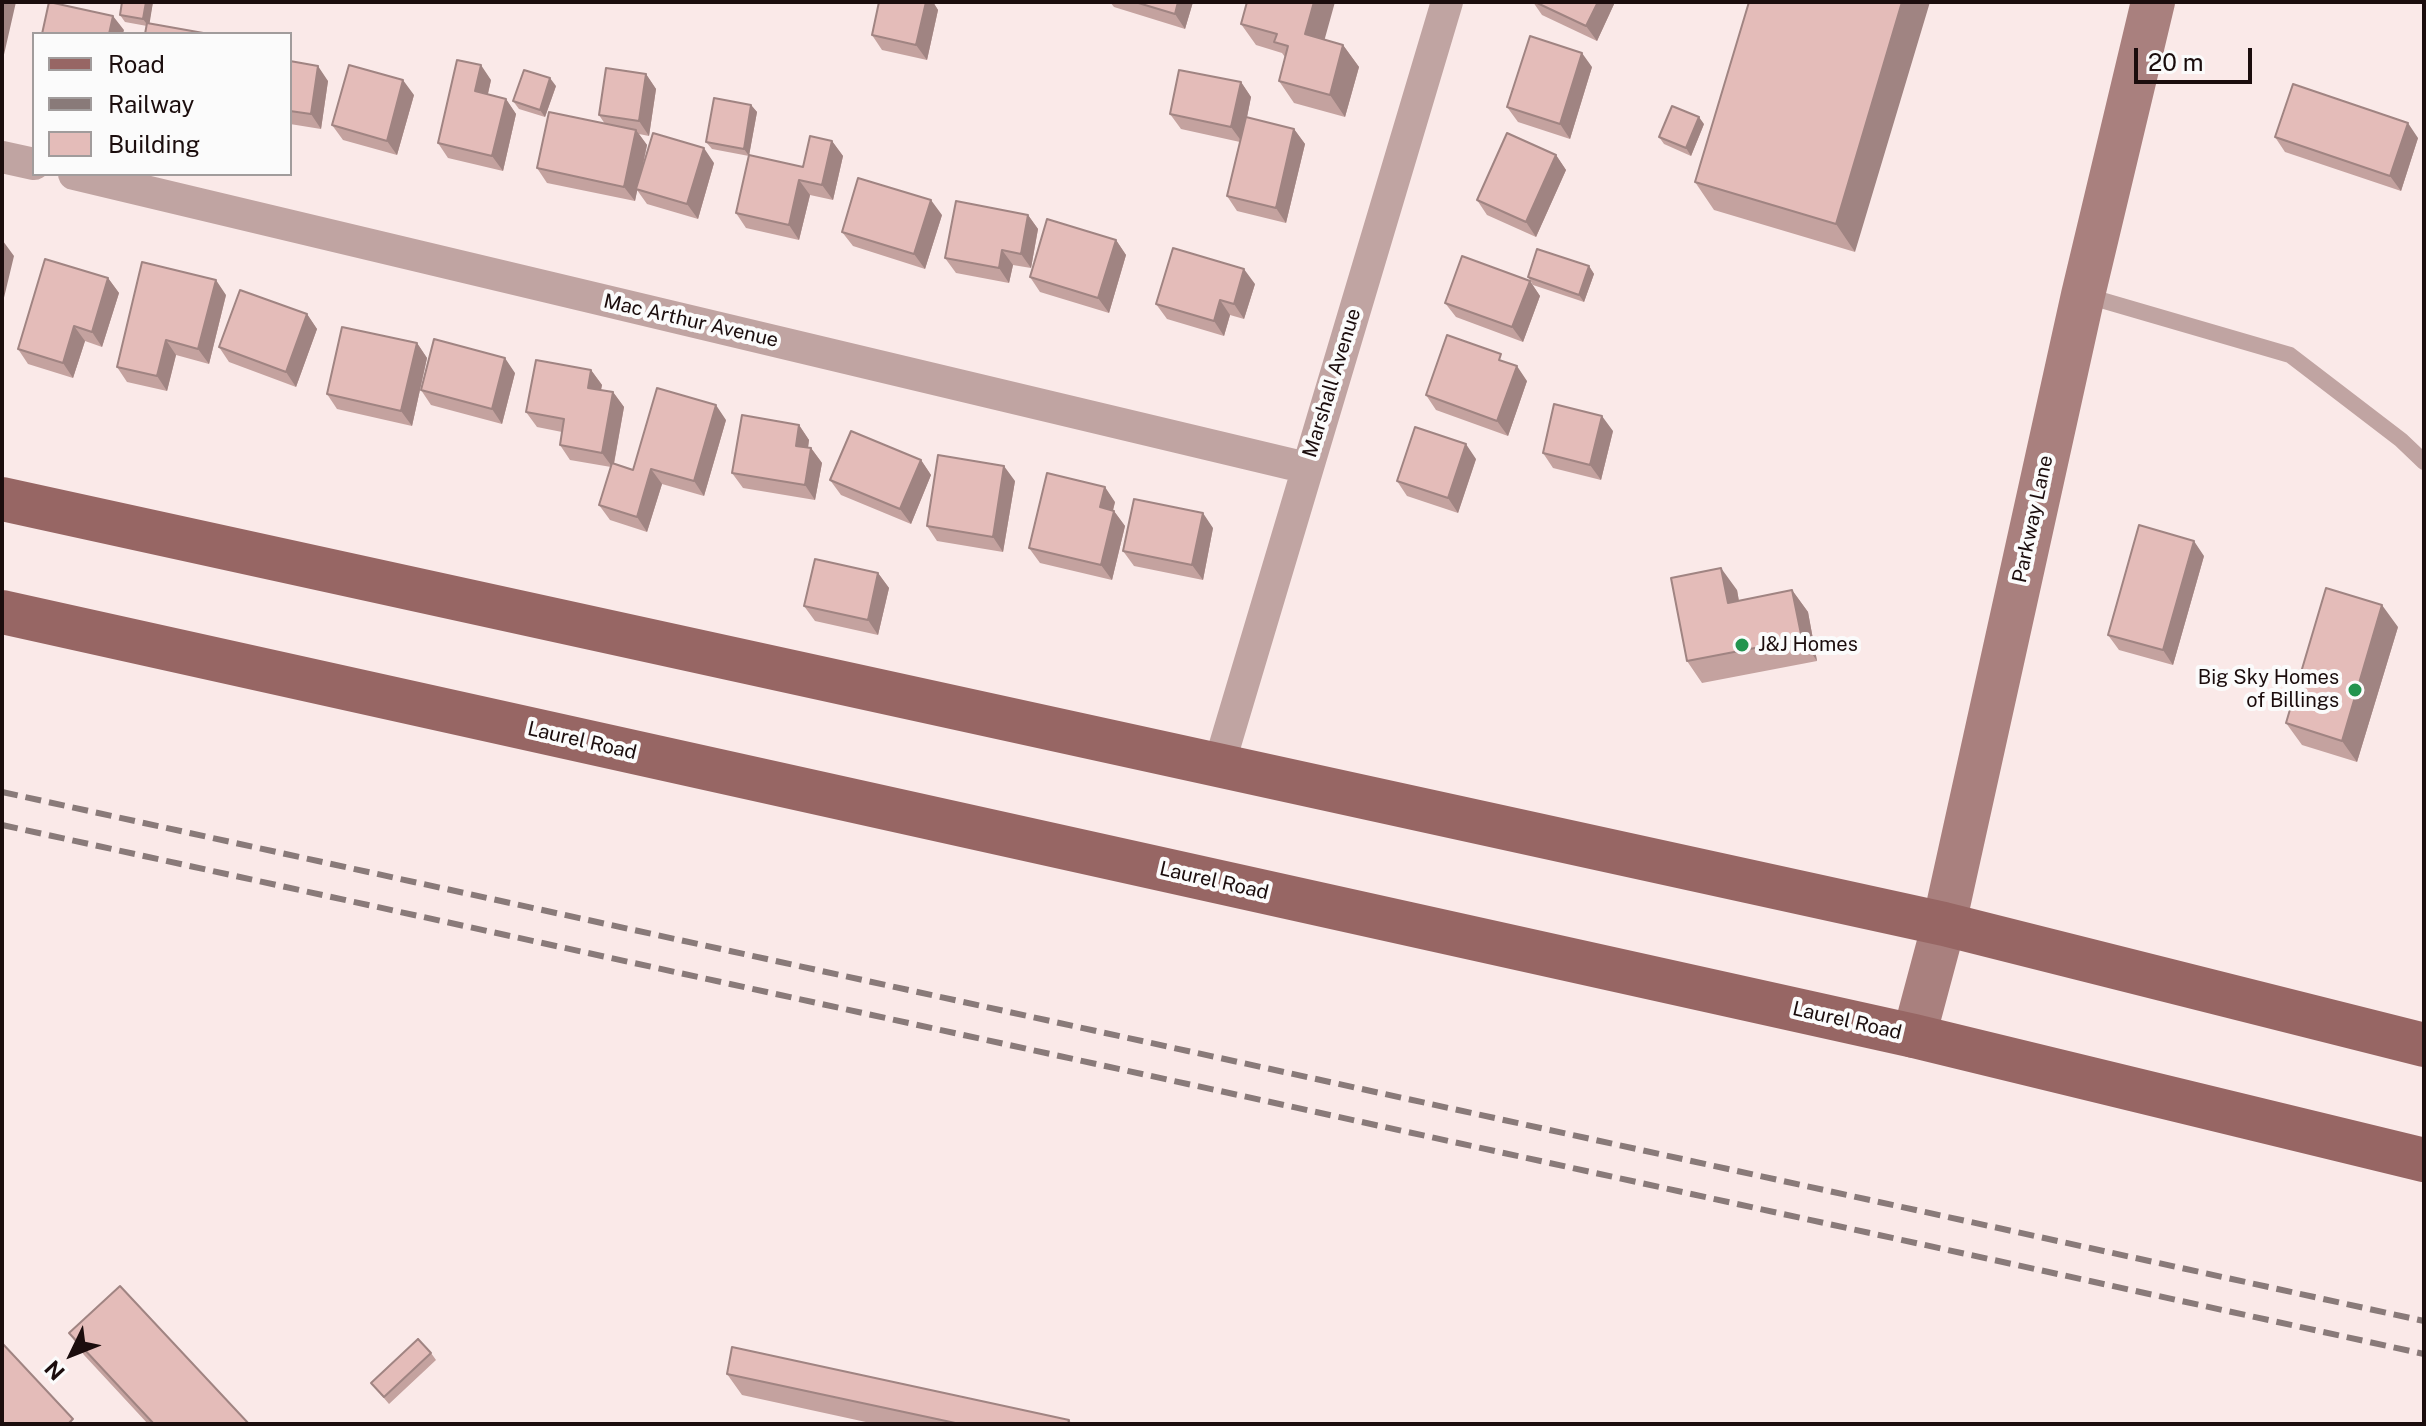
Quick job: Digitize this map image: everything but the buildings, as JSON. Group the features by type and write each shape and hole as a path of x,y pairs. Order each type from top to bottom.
{"main road":[{"name":"Parkway Lane","path":"1914,1036 1944,924 2083,295 2153,2"},
{"path":"2,499 1944,924 2424,1045"},
{"name":"Laurel Road","path":"2,612 1914,1036 2424,1160"}],"street":[{"name":"Marshall Avenue","path":"1219,765 1443,4"},
{"path":"2,157 32,164"},
{"name":"Mac Arthur Avenue","path":"82,176 1307,468"}],"lane":[{"path":"2083,295 2290,355 2401,440 2424,462"}],"railway":[{"path":"2,792 2424,1321"},
{"path":"2,825 2424,1354"}],"place":[{"name":"J&J Homes","path":"1742,645"},
{"name":"Big Sky Homes of Billings","path":"2355,690"}]}
